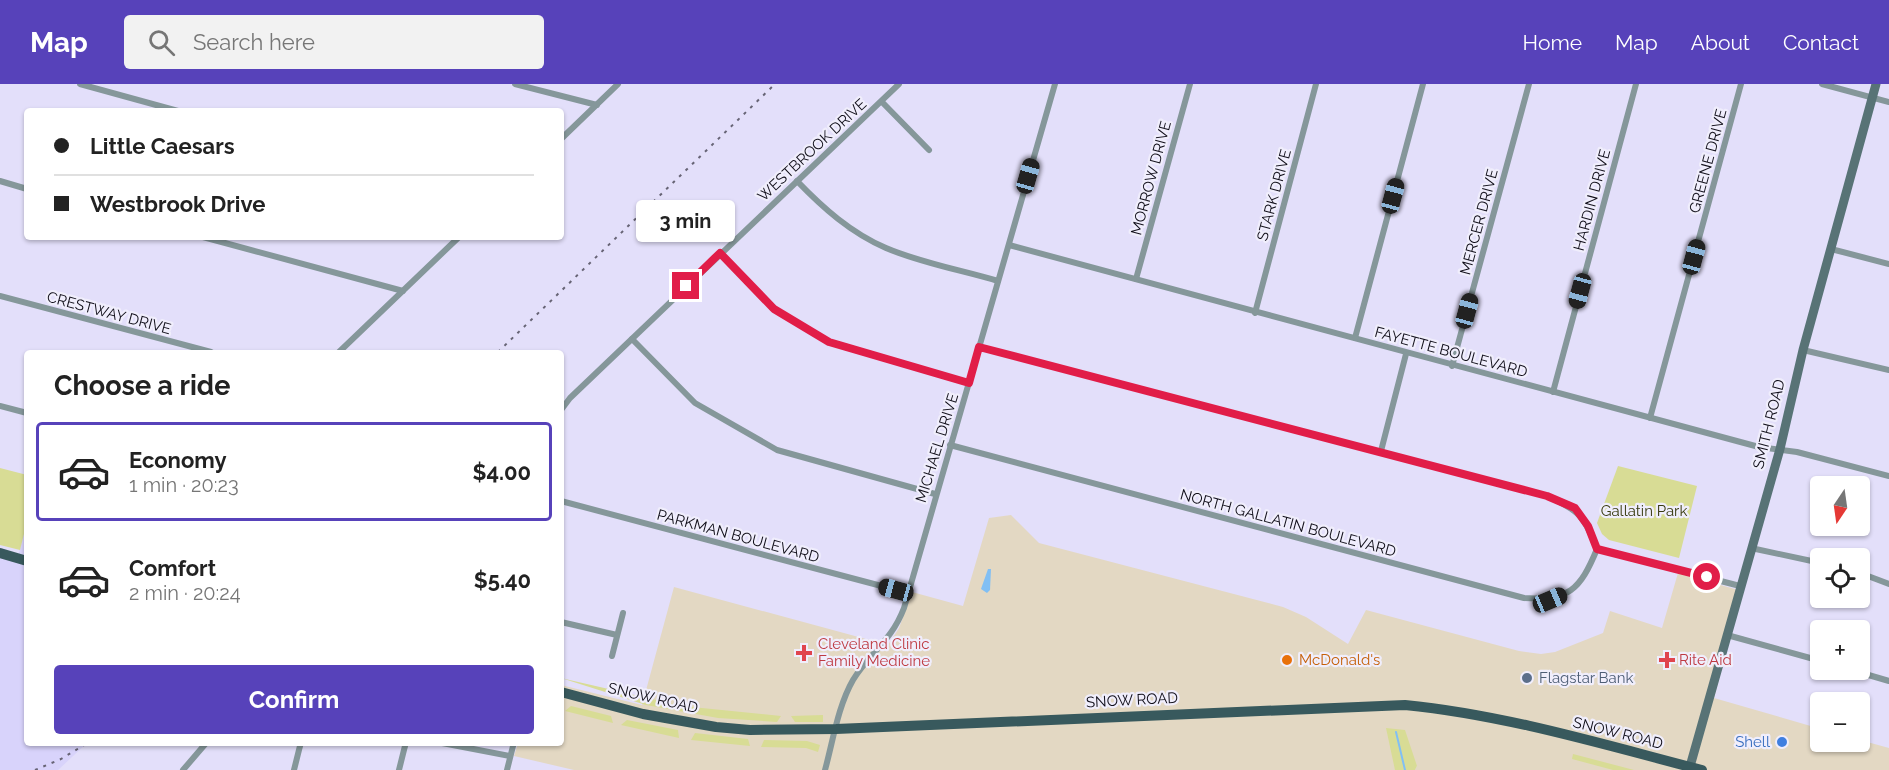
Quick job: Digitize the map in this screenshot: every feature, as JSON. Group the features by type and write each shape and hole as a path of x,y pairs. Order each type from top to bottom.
{"main road":[{"name":"SMITH ROAD","path":"1690,768 1780,449 1803,350 1876,84"},
{"path":"0,553 24,560"},
{"name":"SNOW ROAD","path":"564,693 643,714 716,727 750,730 836,729 1405,705 1448,709 1507,721 1702,770"}],"street":[{"path":"80,84 167,108"},
{"path":"515,84 597,105"},
{"path":"564,136 618,84"},
{"name":"WESTBROOK DRIVE","path":"564,406 720,253 899,84"},
{"name":"MICHAEL DRIVE","path":"825,770 836,729 853,681 893,632 908,593 934,494 969,383 1054,84"},
{"name":"MORROW DRIVE","path":"1136,279 1190,84"},
{"name":"STARK DRIVE","path":"1255,313 1316,84"},
{"path":"1355,338 1423,84"},
{"name":"MERCER DRIVE","path":"1452,366 1529,84"},
{"name":"HARDIN DRIVE","path":"1552,392 1636,84"},
{"name":"GREENE DRIVE","path":"1650,418 1741,84"},
{"path":"1822,84 1889,102"},
{"path":"882,102 929,150"},
{"path":"0,181 24,188"},
{"path":"797,181 822,208 855,231 886,248 998,281"},
{"path":"214,240 403,291"},
{"path":"341,350 456,240"},
{"name":"FAYETTE BOULEVARD","path":"1009,246 1759,447 1780,449 1889,476"},
{"path":"1831,249 1889,264"},
{"path":"720,253 774,309 829,342 969,383"},
{"name":"CRESTWAY DRIVE","path":"0,296 204,350"},
{"path":"632,339 695,403 777,450 934,494"},
{"path":"979,347 1547,496 1575,508 1588,526 1597,549 1740,586"},
{"path":"1803,350 1889,370"},
{"path":"1381,451 1406,354"},
{"path":"0,406 24,412"},
{"name":"NORTH GALLATIN BOULEVARD","path":"950,446 1524,598 1550,600 1575,589 1588,572 1597,549"},
{"name":"PARKMAN BOULEVARD","path":"564,502 908,593"},
{"path":"1751,548 1810,561"},
{"path":"1870,577 1889,584"},
{"path":"612,656 623,613"},
{"path":"564,623 617,635"},
{"path":"1727,635 1810,658"},
{"path":"1870,675 1889,681"},
{"path":"183,770 204,746"},
{"path":"294,770 300,746"},
{"path":"399,770 405,746"},
{"path":"458,746 510,756"},
{"path":"507,770 513,746"}],"shaded area":[{"path":"1011,515 1039,543 1283,607 1306,617 1348,644 1366,610 1519,651 1541,654 1555,652 1603,633 1610,611 1662,628 1678,573 1742,591 1714,698 1810,726 1810,752 1870,752 1870,743 1889,748 1889,770 1415,770 1417,766 1396,762 1396,770 574,770 514,756 517,746 564,746 564,686 642,705 674,587 888,645 899,628 912,592 963,606 989,518"},
{"path":"24,533 24,746 84,746 58,770 0,770 0,556 17,560"}],"green space":[{"name":"Gallatin Park","path":"1618,466 1697,486 1679,558 1609,540 1602,534 1597,523"},
{"path":"0,468 24,474 24,534 20,550 0,545"},
{"path":"564,679 682,706 781,716 777,722 718,718 646,705"},
{"path":"571,706 611,716 613,723 565,711"},
{"path":"823,715 823,722 795,722 791,716"},
{"path":"627,720 678,730 679,738 621,725"},
{"path":"1386,728 1405,730 1417,766 1415,770 1395,770"},
{"path":"695,733 748,739 750,746 691,740"},
{"path":"764,740 807,741 820,745 818,752 806,748 761,747"},
{"path":"1573,754 1634,770 1613,770 1572,759"}],"water":[{"path":"988,569 991,569 990,590 987,593 981,589"}],"waterway":[{"path":"1396,732 1405,770"}],"railway":[{"path":"500,350 775,84"},
{"path":"35,770 61,759 82,746"}],"place":[{"name":"Cleveland Clinic Family Medicine","path":"804,653"},
{"name":"McDonald's","path":"1287,660"},
{"name":"Rite Aid","path":"1667,660"},
{"name":"Flagstar Bank","path":"1527,678"},
{"name":"Shell","path":"1782,742"}],"route":[{"path":"686,286 720,253 774,309 829,342 969,383 979,347 1381,451 1547,496 1575,508 1588,526 1597,549 1707,577"}]}
